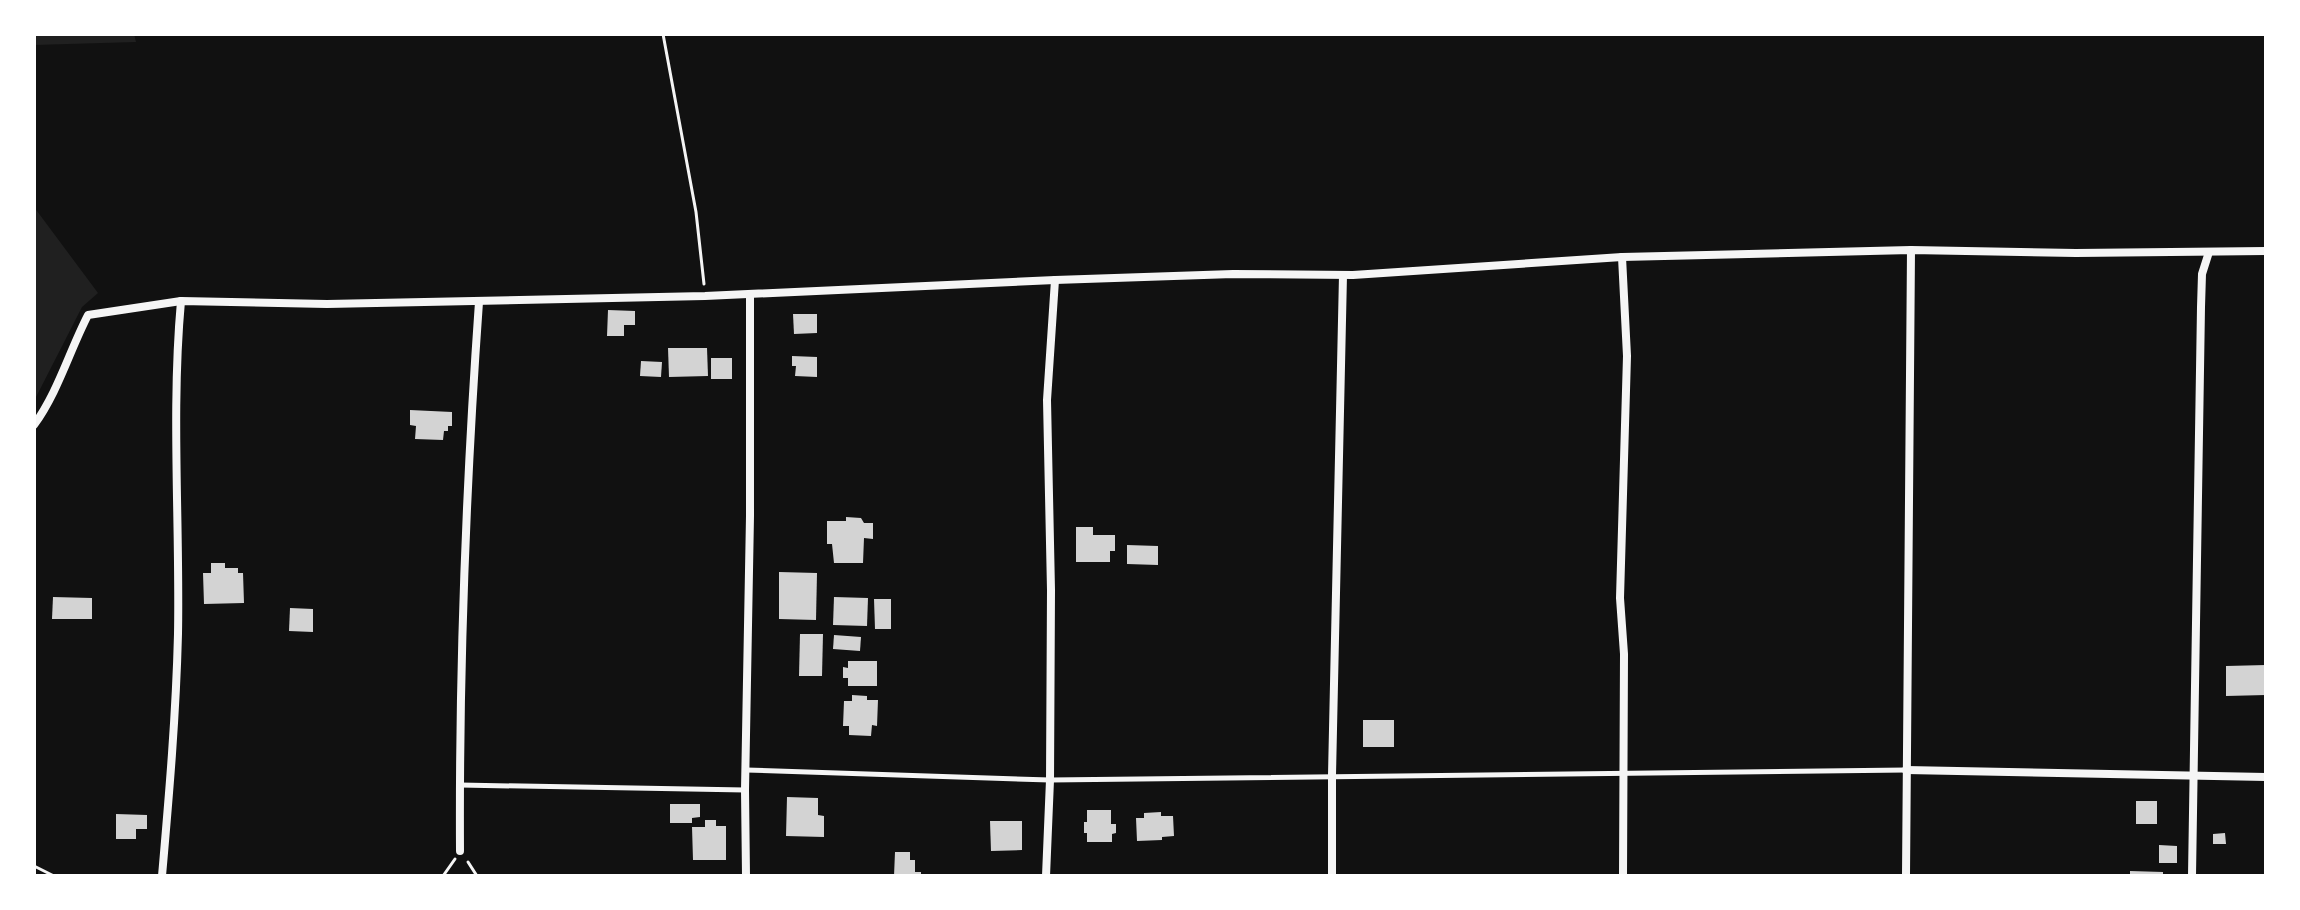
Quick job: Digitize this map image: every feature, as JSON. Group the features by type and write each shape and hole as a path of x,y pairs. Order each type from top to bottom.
{"street":[{"path":"1906,876 1911,250"},
{"path":"34,425 63,373 88,315 181,301 327,304 705,296 1233,274 1343,275 1622,257 1911,250 2266,251"},
{"path":"2192,876 2201,307 2202,274 2209,252"},
{"path":"1622,257 1627,356 1620,598 1624,654 1623,876"},
{"path":"1332,876 1343,275"},
{"path":"1046,876 1051,590 1047,400 1055,280"},
{"path":"746,876 750,294"},
{"path":"162,876 178,634 176,356 181,301"},
{"path":"460,851 467,466 479,302"},
{"path":"1906,770 2266,777"}],"lane":[{"path":"746,770 1050,780 1906,770"},
{"path":"460,785 745,790"}],"path":[{"path":"663,34 696,212 705,296"},
{"path":"443,876 460,851 477,876"},
{"path":"34,866 54,876"}],"shaded area":[{"path":"34,34 134,34 136,42 34,45"},
{"path":"34,207 98,293 82,307 34,401"}],"building":[{"path":"608,310 635,311 635,325 624,325 624,336 607,336"},
{"path":"793,314 817,314 817,333 794,334"},
{"path":"668,348 707,348 708,376 669,377"},
{"path":"792,356 817,357 817,377 795,376 796,366 792,366"},
{"path":"711,358 732,358 732,379 711,379"},
{"path":"641,361 662,362 661,377 640,376"},
{"path":"410,410 452,412 452,426 444,431 443,440 415,439 416,426 410,425"},
{"path":"846,517 873,523 873,539 864,538 863,563 834,563 832,544 827,544 827,521 846,521"},
{"path":"1076,527 1093,527 1093,535 1115,535 1115,551 1110,551 1110,562 1076,562"},
{"path":"1127,545 1158,546 1158,565 1127,564"},
{"path":"211,563 225,563 225,568 238,568 238,573 243,573 244,603 204,604 203,573 211,573"},
{"path":"779,572 817,573 816,620 779,619"},
{"path":"53,597 92,598 92,619 52,619"},
{"path":"834,597 868,598 867,626 833,625"},
{"path":"874,599 891,599 891,629 875,629"},
{"path":"290,608 313,609 313,632 289,631"},
{"path":"800,634 823,634 822,676 799,676"},
{"path":"834,635 861,637 860,651 833,649"},
{"path":"848,661 877,661 877,686 848,686 848,678 843,678 843,667 848,668"},
{"path":"2266,665 2266,695 2226,696 2226,666"},
{"path":"852,695 878,700 877,726 872,725 871,736 849,735 849,726 843,726 844,701 852,701"},
{"path":"1363,720 1394,720 1394,747 1363,747"},
{"path":"787,797 818,798 818,815 824,816 824,837 786,836"},
{"path":"2136,801 2157,801 2157,824 2136,824"},
{"path":"670,804 700,804 700,817 692,818 692,823 670,823"},
{"path":"1087,810 1111,810 1111,824 1116,824 1112,842 1087,842 1084,822 1087,822"},
{"path":"1161,812 1161,816 1173,816 1174,836 1137,841 1136,818 1144,818 1144,813"},
{"path":"116,814 147,815 147,829 136,829 136,839 116,839"},
{"path":"705,820 716,820 716,826 726,826 726,860 693,860 692,827 705,827"},
{"path":"990,821 1022,821 1022,850 991,851"},
{"path":"2225,833 2226,844 2213,844 2213,834"},
{"path":"2159,845 2177,846 2177,863 2159,863"},
{"path":"895,852 910,852 910,860 915,860 915,872 921,872 921,876 894,876"},
{"path":"2130,871 2163,872 2163,876 2130,876"}]}
